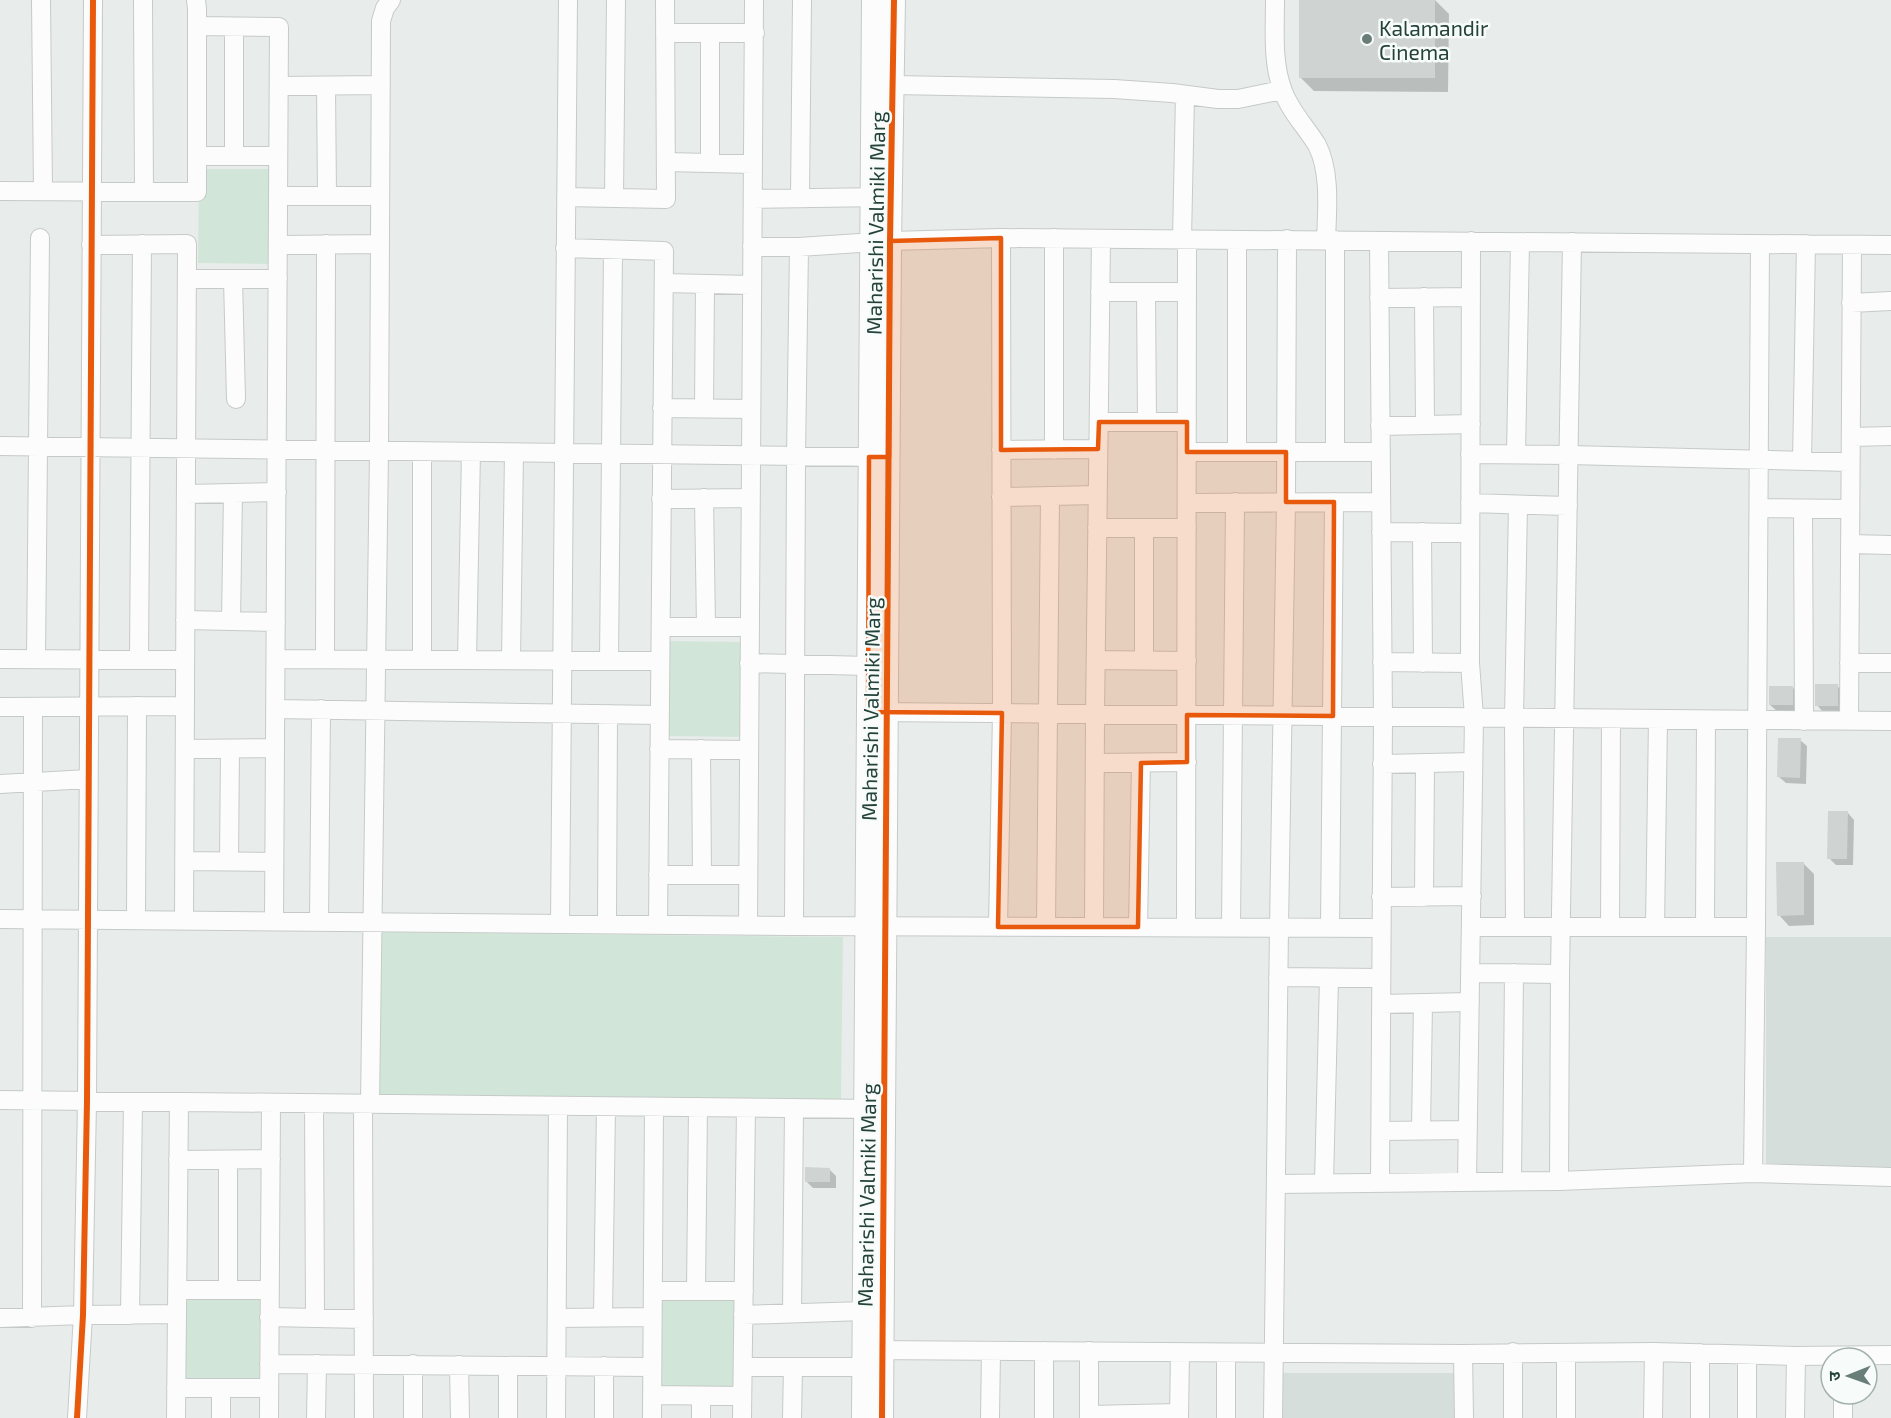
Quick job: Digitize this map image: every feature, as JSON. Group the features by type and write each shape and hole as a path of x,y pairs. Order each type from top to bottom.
{"street":[{"path":"42,0 43,191"},
{"path":"76,1418 83,1315 87,1101 93,0"},
{"path":"143,0 144,192"},
{"path":"0,191 197,192 196,0"},
{"path":"364,1418 367,1104 379,451 381,21 385,8 391,0"},
{"path":"560,924 568,0"},
{"path":"614,197 616,0"},
{"path":"566,197 666,198 665,0"},
{"path":"748,926 754,0"},
{"path":"800,198 802,0"},
{"name":"Maharishi Valmiki Marg","path":"863,1418 872,1359 882,197 873,0"},
{"name":"Maharishi Valmiki Marg","path":"882,197 893,85 894,0"},
{"path":"1275,0 1276,55 1282,90 1289,105 1318,149 1327,185 1331,240 1335,452"},
{"path":"197,26 279,27 274,921"},
{"path":"234,27 234,156"},
{"path":"665,33 755,33"},
{"path":"710,33 710,163"},
{"path":"279,86 381,85"},
{"path":"893,85 1113,89 1218,99 1238,99 1282,90"},
{"path":"326,86 327,196"},
{"path":"1185,95 1186,927"},
{"path":"197,156 278,156"},
{"path":"666,162 753,164"},
{"path":"278,196 380,196"},
{"path":"753,199 882,197"},
{"path":"36,659 40,238"},
{"path":"752,247 1000,238 1891,245"},
{"path":"998,927 1002,713 1000,238"},
{"path":"1054,238 1054,450"},
{"path":"1094,927 1101,238"},
{"path":"1237,240 1237,452"},
{"path":"1273,1418 1286,502 1287,240"},
{"path":"1379,241 1383,717 1380,1183"},
{"path":"1467,1181 1474,717 1470,663 1471,241"},
{"path":"1516,454 1520,242"},
{"path":"1559,1181 1560,975 1572,242"},
{"path":"139,660 142,244"},
{"path":"92,245 187,244 184,921"},
{"path":"325,659 326,244"},
{"path":"278,245 380,244"},
{"path":"1753,1173 1760,244"},
{"path":"1802,461 1806,244"},
{"path":"1849,721 1852,245"},
{"path":"794,927 795,456 799,247"},
{"path":"565,248 664,251 658,925"},
{"path":"609,661 613,250"},
{"path":"187,279 278,279"},
{"path":"233,279 236,399"},
{"path":"664,283 752,285"},
{"path":"704,408 705,284"},
{"path":"1100,292 1187,292"},
{"path":"1146,292 1147,422"},
{"path":"1424,297 1425,425"},
{"path":"1380,298 1471,297"},
{"path":"1851,303 1891,302"},
{"path":"662,408 750,409"},
{"path":"1099,422 1187,422"},
{"path":"1380,426 1471,424"},
{"path":"1851,437 1891,436"},
{"path":"0,446 879,457"},
{"path":"1001,450 1098,449"},
{"path":"422,452 422,660"},
{"path":"467,660 471,452"},
{"path":"1187,452 1381,452"},
{"path":"511,660 514,453"},
{"path":"1470,454 1569,454 1850,462"},
{"name":"Maharishi Valmiki Marg","path":"877,712 868,666 879,457"},
{"path":"186,494 276,492"},
{"path":"231,621 233,493"},
{"path":"1001,497 1098,495"},
{"path":"1046,927 1050,496"},
{"path":"704,498 706,627"},
{"path":"662,499 750,498"},
{"path":"1231,927 1235,502"},
{"path":"1330,928 1334,502"},
{"path":"1187,503 1381,502"},
{"path":"1470,503 1568,506"},
{"path":"1515,927 1514,718 1518,505"},
{"path":"1759,508 1850,509"},
{"path":"1803,509 1804,721"},
{"path":"1097,528 1187,528"},
{"path":"1144,528 1144,660"},
{"path":"1381,532 1470,533"},
{"path":"1422,532 1423,663"},
{"path":"1850,544 1891,545"},
{"path":"185,620 276,622"},
{"path":"661,627 750,627"},
{"path":"0,659 185,660"},
{"path":"276,659 660,661"},
{"path":"1096,660 1187,661"},
{"path":"1382,662 1470,663"},
{"path":"749,663 868,666"},
{"path":"1850,663 1891,663"},
{"path":"0,706 185,706"},
{"path":"32,1318 33,706"},
{"path":"136,920 137,706"},
{"path":"275,709 660,715"},
{"path":"319,921 321,709"},
{"path":"877,712 1891,721"},
{"path":"607,924 608,714"},
{"path":"1610,927 1611,719"},
{"path":"1655,927 1658,719"},
{"path":"1705,927 1706,720"},
{"path":"229,861 230,748"},
{"path":"185,749 275,748"},
{"path":"659,749 749,750"},
{"path":"701,749 702,875"},
{"path":"1095,763 1187,762"},
{"path":"1382,764 1473,762"},
{"path":"1138,927 1141,763"},
{"path":"1424,897 1425,763"},
{"path":"0,784 88,779"},
{"path":"184,861 274,862"},
{"path":"658,875 748,875"},
{"path":"1381,897 1472,897"},
{"path":"0,919 794,927 1381,928"},
{"path":"1471,927 1756,927"},
{"path":"1470,973 1560,975"},
{"path":"1512,1180 1514,973"},
{"path":"1278,977 1381,978"},
{"path":"1324,1183 1329,978"},
{"path":"1381,1004 1470,1002"},
{"path":"1421,1131 1423,1003"},
{"path":"0,1100 875,1109"},
{"path":"130,1315 133,1102"},
{"path":"176,1418 179,1102"},
{"path":"269,1418 271,1103"},
{"path":"314,1103 315,1318"},
{"path":"556,1418 558,1106"},
{"path":"603,1317 606,1107"},
{"path":"652,1418 654,1107"},
{"path":"696,1291 698,1107"},
{"path":"742,1418 746,1108"},
{"path":"792,1313 794,1108"},
{"name":"Maharishi Valmiki Marg","path":"875,1109 864,1311 882,1418"},
{"path":"1381,1131 1468,1130"},
{"path":"178,1160 271,1159"},
{"path":"228,1160 228,1290"},
{"path":"1276,1184 1559,1181 1753,1173 1891,1177"},
{"path":"177,1290 270,1290"},
{"path":"653,1291 744,1291"},
{"path":"743,1315 864,1311"},
{"path":"0,1318 177,1314"},
{"path":"269,1317 364,1320"},
{"path":"557,1318 652,1317"},
{"path":"990,1418 991,1351"},
{"path":"743,1367 793,1367 991,1351 1463,1354 1654,1352 1819,1356"},
{"path":"1044,1351 1044,1418"},
{"path":"1089,1351 1089,1416 1179,1415 1180,1352"},
{"path":"1513,1352 1513,1418"},
{"path":"1653,1418 1654,1352"},
{"path":"1226,1353 1226,1418"},
{"path":"1566,1353 1566,1418"},
{"path":"1700,1353 1700,1418"},
{"path":"1463,1354 1464,1418"},
{"path":"1747,1355 1747,1418"},
{"path":"1795,1418 1796,1356"},
{"path":"269,1364 652,1367"},
{"path":"316,1418 317,1364"},
{"path":"413,1364 413,1418"},
{"path":"459,1365 460,1418"},
{"path":"508,1366 508,1418"},
{"path":"604,1366 604,1418"},
{"path":"792,1418 793,1367"},
{"path":"176,1388 269,1388"},
{"path":"221,1388 221,1418"},
{"path":"652,1395 742,1396"},
{"path":"701,1396 701,1418"}],"highlighted area":[{"path":"1001,238 1001,450 1098,449 1099,422 1187,422 1187,452 1286,452 1286,502 1334,502 1333,716 1187,715 1187,762 1141,763 1138,927 998,927 1002,713 868,712 869,457 889,457 890,241"}],"shaded area":[{"path":"1766,937 1891,937 1891,1175 1766,1175"},
{"path":"1281,1373 1458,1373 1458,1418 1281,1418"}],"green space":[{"path":"199,169 276,169 276,264 198,263"},
{"path":"666,641 744,642 743,737 666,736"},
{"path":"380,932 843,937 841,1100 378,1096"},
{"path":"182,1291 260,1291 259,1386 182,1386"},
{"path":"660,1295 737,1296 737,1391 659,1390"}],"building":[{"name":"Kalamandir Cinema","path":"1299,0 1435,0 1435,78 1299,78"},
{"path":"1815,684 1838,684 1838,706 1815,706"},
{"path":"1769,686 1793,686 1793,705 1769,705"},
{"path":"1778,738 1801,738 1800,778 1777,777"},
{"path":"1828,811 1848,811 1847,859 1827,859"},
{"path":"1776,862 1804,862 1804,915 1777,916"},
{"path":"805,1167 830,1168 830,1182 805,1182"}],"cycle path":[{"path":"77,1418 83,1315 87,1101 93,0"},
{"path":"882,1418 890,241 894,0"}],"place":[{"name":"Kalamandir Cinema","path":"1367,39"}]}
